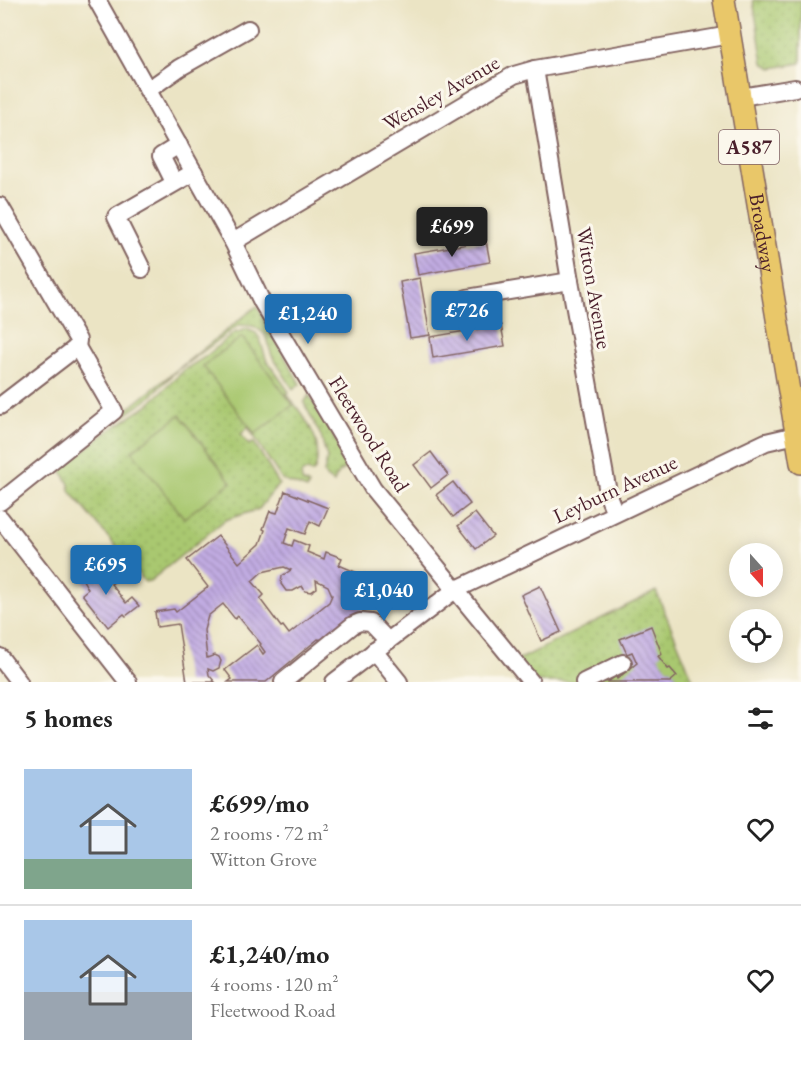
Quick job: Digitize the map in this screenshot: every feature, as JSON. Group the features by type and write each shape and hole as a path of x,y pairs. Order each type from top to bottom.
{"main road":[{"name":"Broadway","path":"724,0 801,460"}],"street":[{"name":"Fleetwood Road","path":"97,0 233,242 262,302 373,489 531,682"},
{"path":"148,90 178,68 248,29"},
{"name":"Wensley Avenue","path":"233,242 514,75 536,69 730,35"},
{"name":"Witton Avenue","path":"536,69 570,281 609,498 615,513"},
{"path":"741,97 795,88"},
{"path":"174,182 161,156 179,146"},
{"path":"142,269 116,217 194,172"},
{"path":"0,206 114,411 0,502"},
{"path":"467,298 570,281"},
{"path":"0,406 77,344"},
{"name":"Leyburn Avenue","path":"334,682 455,590 766,442 796,435"},
{"path":"0,518 128,682"},
{"path":"283,682 360,622 371,622 399,682"},
{"path":"0,657 19,682"},
{"path":"584,682 623,663"}],"green space":[{"path":"753,0 801,0 801,63 772,68 763,63"},
{"path":"257,306 300,384 293,389 272,356 265,335 261,331 253,326 239,325 175,372 146,401 110,425 82,448 80,447"},
{"path":"247,329 256,333 260,339 266,359 289,392 287,394 306,420 315,438 317,459 315,470 312,473 308,470 301,474 302,481 309,485 307,489 282,480 248,427 241,434 249,445 254,442 279,484 259,509 225,520 150,581 145,582 70,491 62,468 107,432 148,405 185,369 205,357 234,333"},
{"path":"242,337 293,405 255,434 203,366"},
{"path":"309,395 355,473 351,474 346,468 338,474 334,483 324,473 327,458 321,436 304,403"},
{"path":"180,415 231,482 184,518 132,451"},
{"path":"656,591 694,682 531,682 514,662"}],"building":[{"path":"486,241 490,262 418,275 414,253"},
{"path":"420,278 430,335 410,338 400,282"},
{"path":"501,325 505,346 433,358 430,337"},
{"path":"431,452 448,475 431,488 414,465"},
{"path":"453,482 470,504 453,517 436,495"},
{"path":"285,491 328,508 320,526 310,521 305,534 289,528 284,543 292,546 294,540 309,546 307,552 324,559 326,552 342,558 339,565 358,573 361,577 364,574 377,592 360,607 364,611 325,640 318,639 266,682 228,682 232,679 225,670 257,645 263,654 265,652 238,616 235,619 223,604 208,616 204,630 207,658 215,655 221,661 219,668 213,671 208,669 209,675 215,682 187,682 178,624 157,627 155,612 174,609 176,612 208,587 187,560 218,536 239,563 260,544 270,511 277,513","holes":["284,567 291,570 282,576 281,584 286,591 293,591 302,586 305,591 311,592 317,588 316,580 328,586 332,595 329,602 289,634 260,599 264,595 252,581 262,572"]},
{"path":"475,513 493,536 476,549 458,526"},
{"path":"104,563 117,580 111,584 126,603 132,598 139,606 108,627 82,594 88,589 83,580"},
{"path":"540,586 561,632 541,641 521,595"},
{"path":"651,626 662,654 658,656 677,676 670,682 608,682 616,676 617,679 637,663 632,652 627,654 620,639"}]}
